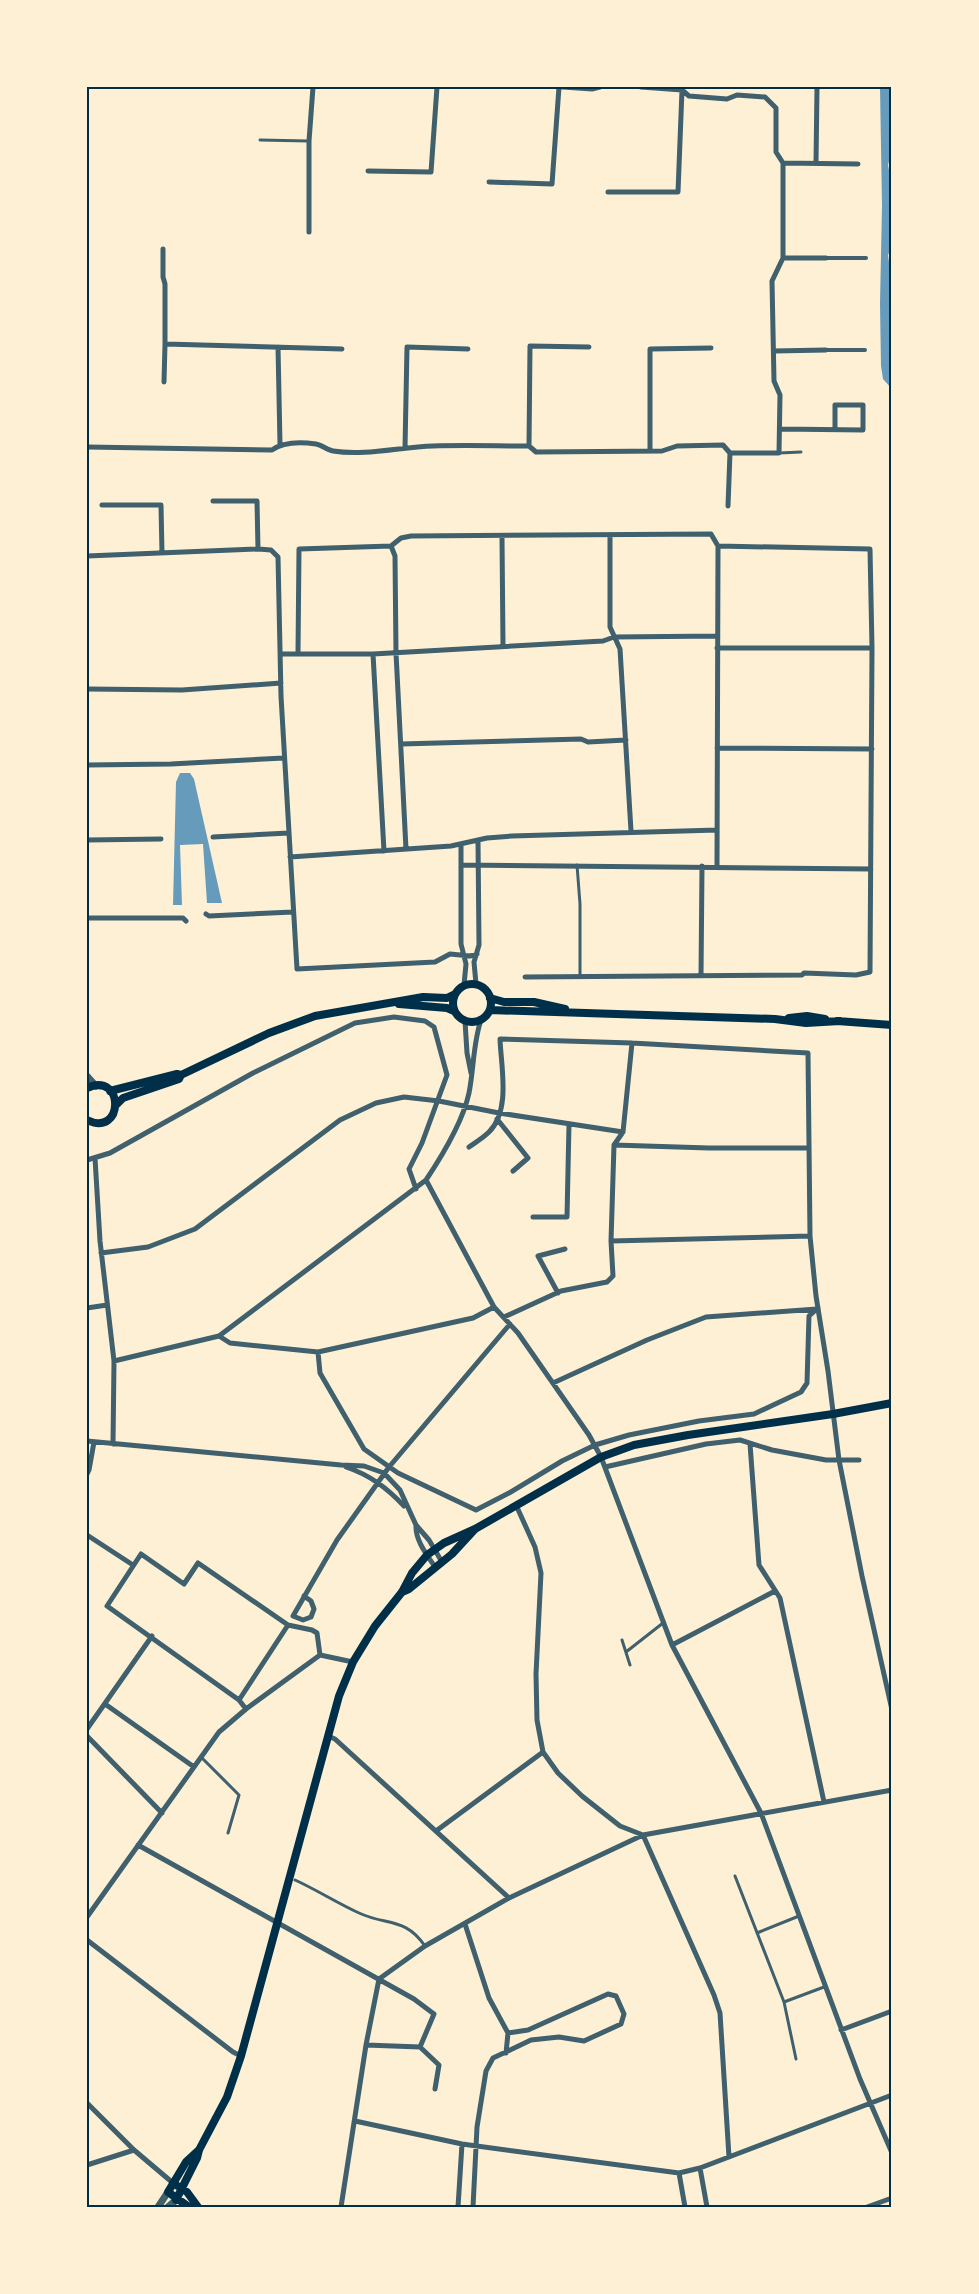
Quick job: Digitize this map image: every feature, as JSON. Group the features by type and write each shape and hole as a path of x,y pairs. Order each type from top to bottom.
{"main road":[{"path":"116,1105 123,1098 179,1079 181,1075 269,1033 315,1016 423,997 447,998 464,986 476,984 487,991 490,998 490,1010 482,1020 471,1023 447,1008 389,1003"},
{"path":"454,1011 452,1003 455,994"},
{"path":"490,998 504,1002 534,1002 581,1012"},
{"path":"490,1010 775,1019 807,1016 892,1025"},
{"path":"110,1091 177,1074 181,1075"},
{"path":"87,1088 96,1086 110,1091 115,1097 116,1105 114,1113 106,1121 99,1124 88,1121"},
{"path":"176,2199 227,2097 241,2056 339,1696 353,1662 375,1626 427,1555 444,1543 475,1529 601,1457 634,1445 892,1403"},
{"path":"402,1592 409,1589 439,1564 475,1529"},
{"path":"189,2207 168,2192 186,2162 199,2150"},
{"path":"173,2183 195,2200 198,2207"}],"street":[{"path":"309,232 309,141 313,87"},
{"path":"368,171 431,172 437,87"},
{"path":"489,182 552,184 561,87 600,87"},
{"path":"641,87 682,90 689,96 727,99 737,95 765,97 776,108 776,152 783,163 783,258 772,281 774,381 780,395 779,453 730,453"},
{"path":"816,163 817,87"},
{"path":"608,192 678,192 682,90"},
{"path":"783,163 858,164"},
{"path":"162,249 165,284 164,382"},
{"path":"783,258 866,258"},
{"path":"165,344 342,349"},
{"path":"529,446 530,346 589,347"},
{"path":"278,347 280,444"},
{"path":"405,448 407,347 468,349"},
{"path":"650,451 650,349 711,348"},
{"path":"774,351 865,350"},
{"path":"780,429 863,430 863,405 835,405 835,429"},
{"path":"87,447 272,450 280,444 318,444 331,451 375,451 430,446 529,446 536,452 662,451 677,446 723,445 730,453 728,506"},
{"path":"213,501 257,501 258,549"},
{"path":"102,505 160,505 162,553"},
{"path":"298,653 299,549 392,546 400,538 411,536 711,534 718,546 717,866"},
{"path":"610,535 610,627 620,649 631,831"},
{"path":"502,537 502,646"},
{"path":"392,546 395,556 396,653 406,849"},
{"path":"525,977 802,975 804,973 856,975 870,972 872,648 870,549 718,546"},
{"path":"87,556 258,549 272,550 278,557 284,758 297,969 435,962 450,954 477,954"},
{"path":"281,654 373,654 603,641 614,637 718,636"},
{"path":"717,648 872,648"},
{"path":"373,654 384,851"},
{"path":"87,688 182,690 281,683"},
{"path":"402,744 514,739 581,739 588,742 626,740"},
{"path":"717,748 872,749"},
{"path":"87,765 183,764 284,758"},
{"path":"290,857 461,844 512,836 717,830"},
{"path":"213,837 289,833"},
{"path":"87,840 161,839"},
{"path":"476,984 474,962 479,945 478,840"},
{"path":"461,844 461,944 466,964 464,986"},
{"path":"461,865 871,868"},
{"path":"701,976 702,866"},
{"path":"207,917 293,912"},
{"path":"87,918 185,918"},
{"path":"87,1160 110,1154 298,1049 355,1023 394,1017 424,1021 434,1027 447,1075 439,1101 409,1169 416,1190"},
{"path":"114,1361 219,1336 416,1190 438,1163 465,1107 476,1055 476,1037 482,1020"},
{"path":"465,1021 467,1053 472,1077"},
{"path":"469,1147 490,1132 498,1116 503,1098 500,1039 632,1043 808,1053 810,1236 818,1308 839,1460 892,1710"},
{"path":"504,1317 558,1293 607,1282 613,1276 611,1241 614,1145 622,1132 632,1043"},
{"path":"87,1076 96,1086"},
{"path":"101,1253 148,1247 195,1229 340,1120 376,1103 404,1097 439,1101 498,1116 622,1132"},
{"path":"498,1116 528,1158 513,1171"},
{"path":"533,1217 567,1217 569,1124"},
{"path":"614,1145 808,1148"},
{"path":"95,1158 101,1253 114,1361 113,1444"},
{"path":"426,1180 494,1307 510,1324 553,1383 601,1457 672,1645 761,1813 841,2030 892,2153"},
{"path":"611,1241 810,1236"},
{"path":"558,1293 538,1256 565,1249"},
{"path":"87,1308 107,1305"},
{"path":"219,1336 230,1342 318,1352 473,1318 494,1307"},
{"path":"553,1383 706,1317 818,1308"},
{"path":"318,1352 320,1373 364,1449 389,1467 476,1510 562,1461 595,1446 629,1435 754,1413 801,1392 807,1383 809,1316 818,1308"},
{"path":"304,1596 311,1601 314,1610 311,1617 303,1620 293,1616 304,1596 337,1540 384,1473 510,1324"},
{"path":"605,1467 706,1444 740,1440 826,1460 859,1460"},
{"path":"87,1474 90,1442 364,1466 384,1473 400,1490 416,1525 435,1550 439,1564"},
{"path":"750,1444 759,1565 780,1598 824,1802"},
{"path":"341,1465 364,1473 378,1482 408,1511"},
{"path":"516,1505 535,1547 541,1573 536,1674 537,1720 543,1752 558,1773 582,1796 620,1826 643,1835 720,2013 729,2157"},
{"path":"416,1525 416,1532 427,1555 439,1564"},
{"path":"87,1534 133,1565"},
{"path":"246,1708 239,1700 152,1636 107,1606 141,1554 184,1584 198,1563 288,1625 312,1629 317,1633 320,1655"},
{"path":"672,1645 775,1591"},
{"path":"239,1700 288,1625"},
{"path":"87,1729 152,1636"},
{"path":"87,1917 219,1732 246,1708 320,1655 353,1662"},
{"path":"105,1704 194,1767"},
{"path":"87,1716 96,1716"},
{"path":"87,1736 162,1813"},
{"path":"328,1736 509,1898"},
{"path":"436,1831 543,1752"},
{"path":"341,2207 366,2045 379,1978 425,1946 509,1898 643,1835 892,1790"},
{"path":"138,1845 379,1978 434,2014 420,2047"},
{"path":"465,1924 489,1998 508,2033 506,2053"},
{"path":"87,1940 241,2056"},
{"path":"473,2207 475,2146 486,2071 493,2058 531,2040 559,2037 584,2041 621,2024 624,2014 616,1996 608,1994 528,2030 508,2033"},
{"path":"841,2030 892,2011"},
{"path":"528,2030 531,2040"},
{"path":"366,2045 420,2047 439,2065 435,2089"},
{"path":"355,2121 462,2144 679,2173 700,2168 892,2095"},
{"path":"87,2103 134,2150 173,2183"},
{"path":"459,2207 462,2144"},
{"path":"87,2164 134,2150"},
{"path":"700,2168 707,2207"},
{"path":"679,2173 685,2207"},
{"path":"158,2207 168,2192"},
{"path":"867,2207 892,2198"},
{"path":"168,2207 176,2199"}],"lane":[{"path":"260,140 309,141"},
{"path":"779,453 801,452"},
{"path":"577,865 580,904 580,977"},
{"path":"626,1652 663,1623"},
{"path":"622,1640 630,1665"},
{"path":"201,1757 239,1796 228,1833"},
{"path":"735,1876 784,2002 796,2059"},
{"path":"296,1880 361,1914 401,1925 416,1932 425,1946"},
{"path":"757,1934 799,1916"},
{"path":"784,2002 825,1986"}],"water":[{"path":"880,87 892,87 892,151 888,165 892,185 892,247 888,255 892,283 892,389 883,379 881,366"},
{"path":"180,773 190,773 194,779 222,903 207,903 203,844 180,845 182,905 173,905 176,782"}]}
